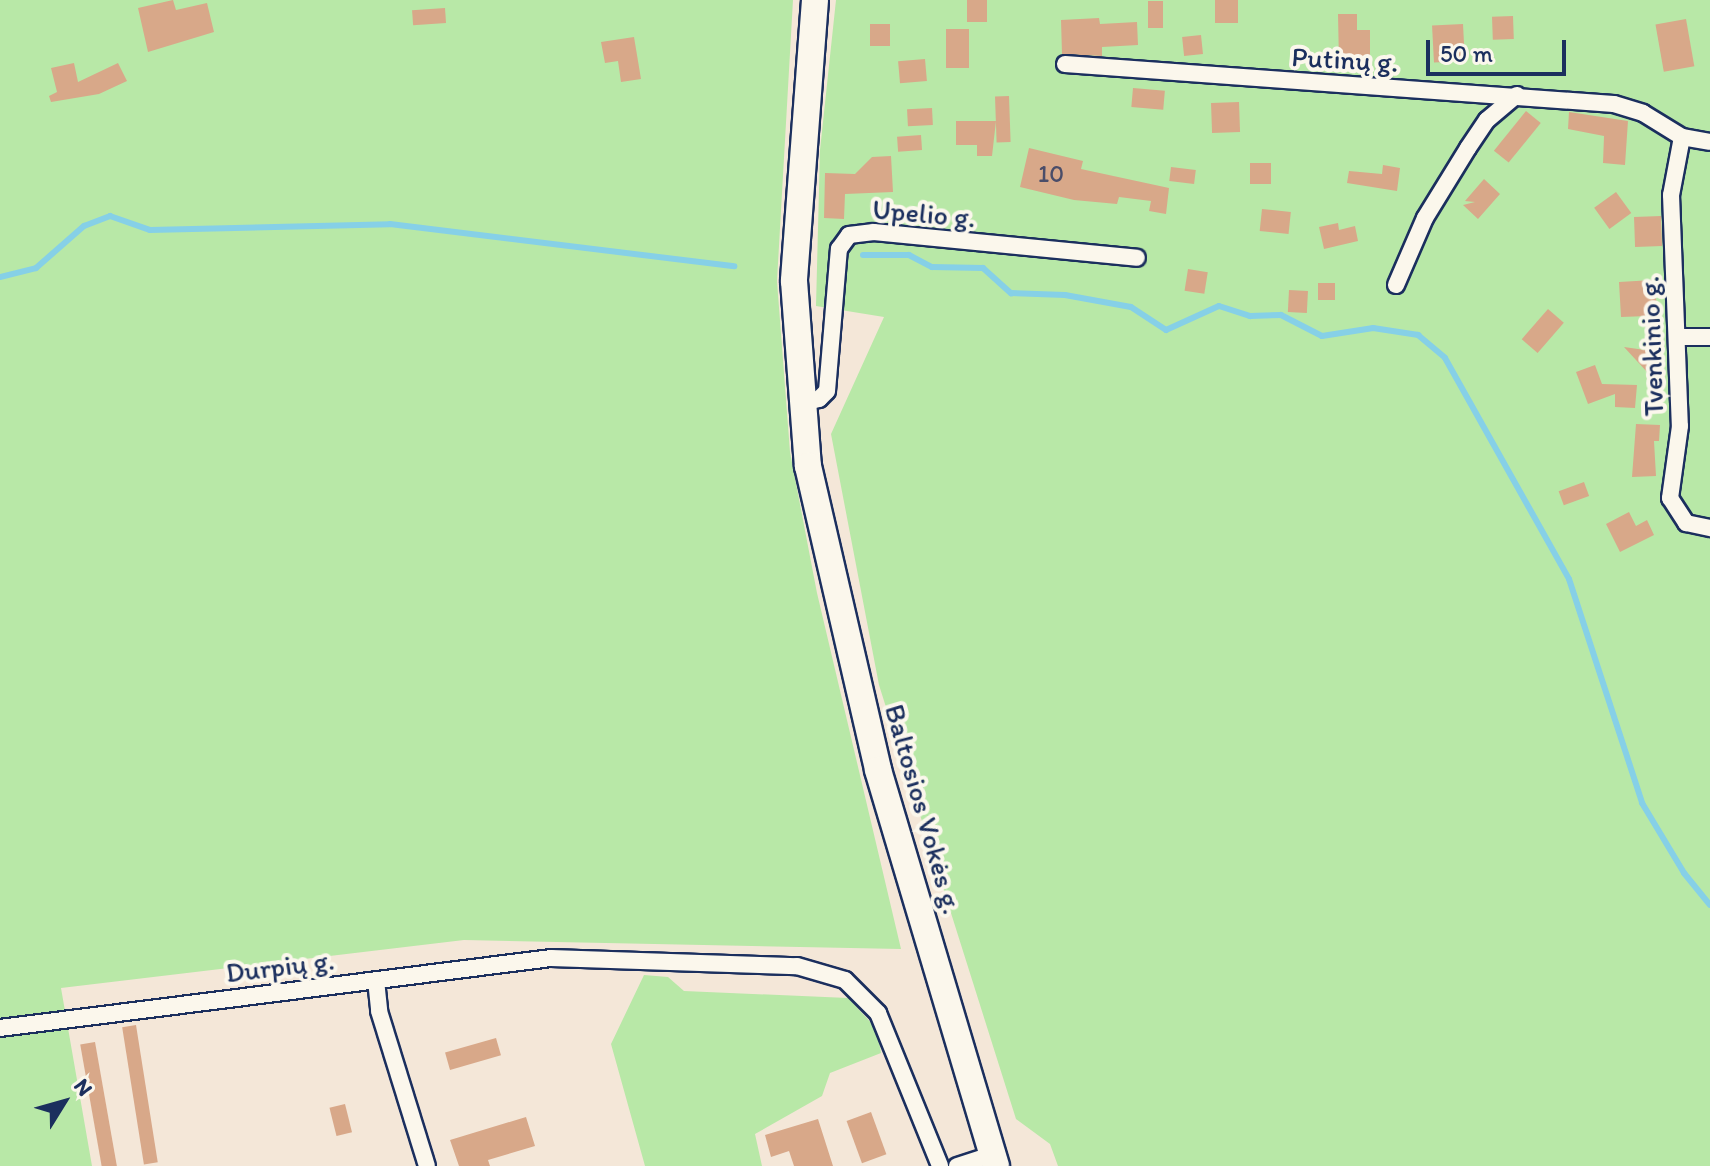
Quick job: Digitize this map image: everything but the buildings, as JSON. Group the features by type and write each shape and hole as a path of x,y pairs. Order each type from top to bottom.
{"main road":[{"name":"Baltosios Vokės g.","path":"815,0 796,207 800,404 808,466 878,770 994,1160"}],"street":[{"name":"Putinų g.","path":"1065,64 1199,78 1517,95 1614,104 1643,113 1682,137 1710,142"},
{"path":"1396,285 1425,218 1468,148 1487,120 1517,95"},
{"name":"Tvenkinio g.","path":"1682,137 1671,195 1680,426 1670,498 1686,523 1710,528"},
{"name":"Upelio g.","path":"800,404 827,391 839,249 849,235 874,232 1137,258"},
{"path":"1677,337 1710,337"},
{"path":"376,980 551,958 608,956 822,971 845,980 878,1013 940,1166"},
{"name":"Durpių g.","path":"0,1028 376,980 379,1011 427,1166"},
{"path":"957,1166 994,1160"}],"green space":[{"path":"0,0 793,0 777,281 790,452 817,593 901,949 464,940 61,988 92,1166 0,1166"},
{"path":"836,0 1710,0 1710,1166 1058,1166 1050,1144 1016,1119 879,685 831,434 884,317 816,306 820,150"},
{"path":"644,975 668,977 684,991 848,998 877,1029 881,1053 830,1073 822,1096 755,1134 762,1166 645,1166 611,1044"}],"waterway":[{"path":"0,277 36,268 84,226 110,216 150,230 390,224 734,266"},
{"path":"863,255 909,255 932,267 983,268 1011,293 1065,295 1131,307 1166,330 1219,306 1250,316 1281,315 1322,336 1373,328 1418,335 1445,358 1569,579 1642,803 1684,873 1710,905"}]}
